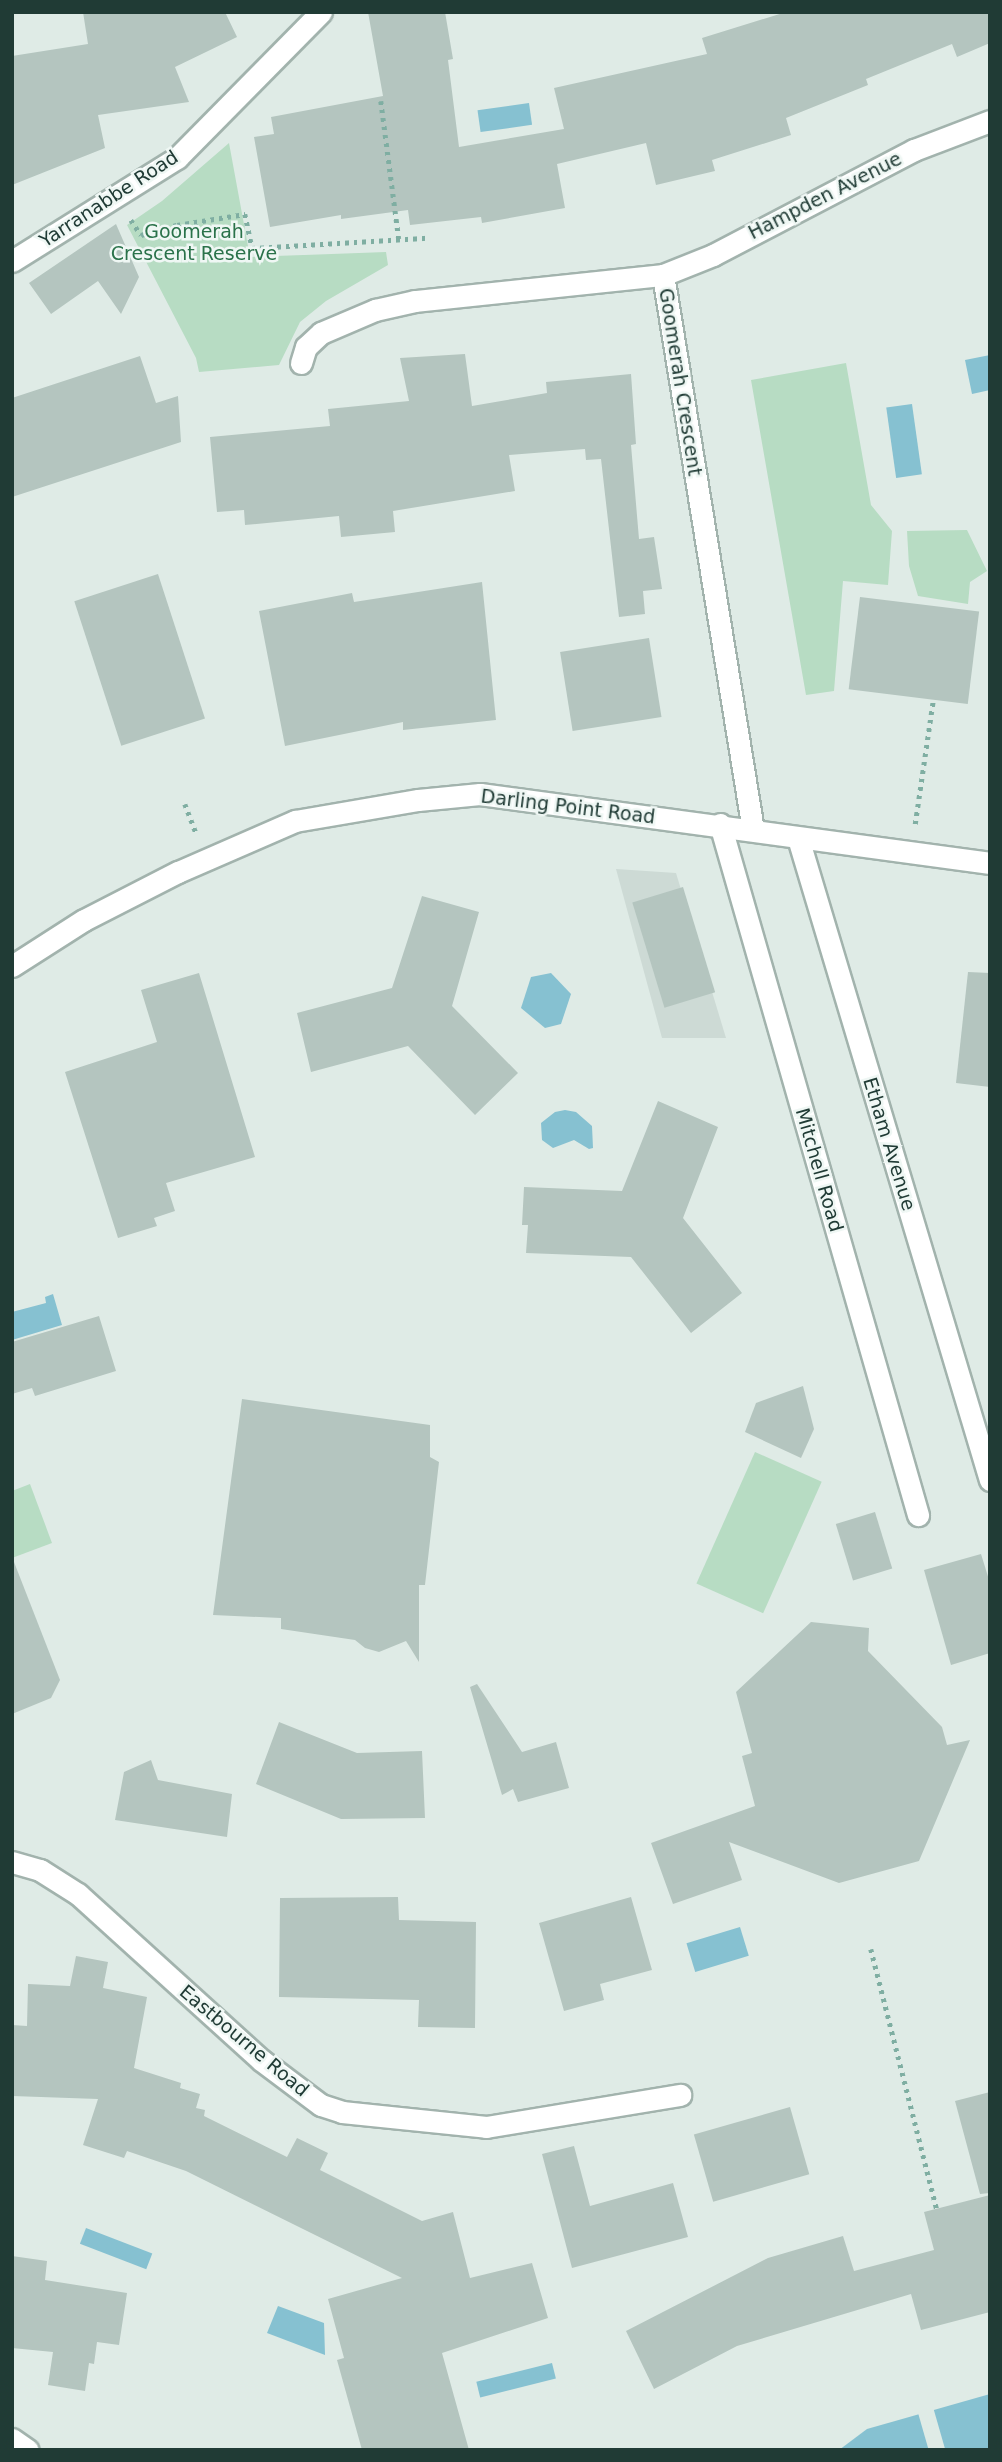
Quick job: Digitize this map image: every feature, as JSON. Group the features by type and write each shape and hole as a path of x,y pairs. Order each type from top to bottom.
{"street":[{"name":"Yarranabbe Road","path":"12,261 177,158 321,12"},
{"name":"Hampden Avenue","path":"663,275 704,260 914,150 990,121"},
{"name":"Goomerah Crescent","path":"301,363 306,346 321,333 375,310 415,301 663,275 753,830"},
{"name":"Darling Point Road","path":"12,966 84,920 178,872 295,821 418,800 480,794 720,824 798,838 990,863"},
{"name":"Mitchell Road","path":"720,824 918,1515"},
{"name":"Etham Avenue","path":"798,838 982,1434 990,1480"},
{"name":"Eastbourne Road","path":"12,1862 40,1870 78,1895 261,2060 321,2105 342,2112 486,2127 680,2095"},
{"path":"12,2439 28,2450"}],"path":[{"path":"381,101 400,239"},
{"path":"129,216 141,235 177,225 245,214 251,248 428,238"},
{"path":"911,852 933,700"},
{"path":"871,1949 937,2209"}],"shaded area":[{"path":"616,869 676,873 726,1038 662,1038"}],"green space":[{"name":"Goomerah Crescent Reserve","path":"229,143 250,257 386,252 388,265 326,301 300,322 279,365 199,372 196,358 127,225 162,201"},
{"path":"846,363 871,505 892,531 888,585 843,581 834,691 806,695 751,380"},
{"path":"967,530 987,571 970,582 968,604 918,596 909,566 907,531"},
{"path":"755,1452 822,1482 763,1613 696,1584"},
{"path":"30,1484 52,1543 12,1558 12,1491"}],"water":[{"path":"529,103 532,125 481,132 478,110"},
{"path":"990,355 990,390 972,394 965,360"},
{"path":"912,404 922,474 896,478 886,408"},
{"path":"551,973 571,994 561,1024 545,1028 521,1008 531,977"},
{"path":"555,1112 576,1112 592,1126 593,1148 589,1149 574,1140 553,1148 542,1140 541,1123"},
{"path":"53,1294 62,1325 12,1340 12,1312 46,1303 45,1297"},
{"path":"740,1927 749,1956 695,1972 686,1943"},
{"path":"86,2228 152,2253 146,2269 80,2244"},
{"path":"278,2306 324,2323 325,2355 267,2333"},
{"path":"552,2363 556,2379 480,2397 476,2382"},
{"path":"990,2394 990,2450 839,2450 867,2429"}],"pier":[{"path":"933,2407 945,2448 929,2450 918,2411"}],"building":[{"path":"83,12 225,12 237,37 175,67 189,102 98,115 105,148 12,185 12,56 88,44"},
{"path":"368,12 445,12 453,59 448,60 459,147 564,129 554,88 707,54 702,38 786,12 990,12 990,43 957,57 952,44 866,79 868,85 786,118 791,135 712,160 715,171 656,185 646,143 557,164 565,208 482,223 481,217 410,225 408,210 341,219 341,215 270,227 254,137 274,134 271,117 383,96"},
{"path":"116,224 139,277 121,314 98,281 51,314 29,283"},
{"path":"465,354 472,406 547,393 546,382 631,374 636,444 631,445 639,539 654,537 662,589 643,591 645,614 619,617 601,459 586,460 585,449 509,455 515,491 393,511 395,532 341,537 339,516 245,525 244,510 217,512 210,437 330,426 328,409 409,401 400,358"},
{"path":"140,356 156,403 178,396 181,442 12,497 12,398"},
{"path":"158,574 205,719 121,746 74,601"},
{"path":"482,582 496,720 403,730 403,722 285,746 259,611 352,593 354,602"},
{"path":"860,597 979,612 968,704 849,689"},
{"path":"649,638 662,717 573,731 560,652"},
{"path":"683,887 715,992 664,1008 632,902"},
{"path":"422,896 479,912 452,1006 518,1073 475,1115 408,1046 311,1072 297,1013 392,988"},
{"path":"968,972 990,973 990,1087 956,1083"},
{"path":"199,973 255,1157 166,1183 175,1211 154,1218 157,1226 118,1238 65,1072 157,1042 141,990"},
{"path":"658,1101 718,1127 683,1218 742,1293 691,1333 631,1257 526,1253 528,1225 522,1225 524,1187 622,1191"},
{"path":"99,1316 116,1371 35,1396 32,1388 12,1394 12,1342"},
{"path":"803,1386 814,1429 801,1458 745,1432 756,1403"},
{"path":"242,1399 430,1425 430,1457 439,1462 425,1585 419,1585 419,1662 406,1641 379,1652 365,1648 355,1640 281,1629 281,1618 213,1615"},
{"path":"875,1512 892,1568 853,1580 836,1524"},
{"path":"981,1554 990,1583 990,1653 951,1665 924,1570"},
{"path":"14,1562 60,1680 51,1698 12,1714"},
{"path":"811,1622 869,1628 868,1651 942,1727 947,1745 970,1740 919,1861 839,1883 729,1842 742,1880 673,1904 651,1843 755,1806 742,1756 752,1753 736,1692"},
{"path":"477,1684 522,1752 556,1742 569,1788 518,1802 513,1789 502,1795 470,1687"},
{"path":"279,1722 357,1753 422,1751 425,1818 341,1819 256,1784"},
{"path":"151,1760 158,1780 232,1794 227,1837 115,1820 124,1772"},
{"path":"398,1897 399,1920 476,1922 475,2028 418,2027 419,2000 279,1997 280,1898"},
{"path":"631,1897 652,1970 600,1984 604,2000 564,2011 539,1923"},
{"path":"76,1956 108,1962 103,1988 147,1997 134,2068 181,2083 180,2088 200,2094 196,2108 205,2110 204,2116 287,2157 297,2138 328,2153 320,2170 422,2221 453,2212 470,2278 532,2263 548,2318 442,2353 469,2450 362,2450 337,2360 344,2358 328,2299 402,2278 186,2171 127,2151 124,2158 83,2145 98,2099 12,2096 12,2025 27,2026 28,1984 70,1986"},
{"path":"990,2092 990,2193 980,2194 955,2101"},
{"path":"790,2107 809,2174 713,2202 694,2135"},
{"path":"574,2146 590,2206 673,2183 688,2237 572,2268 542,2154"},
{"path":"990,2195 990,2312 921,2330 911,2294 737,2346 654,2389 626,2331 768,2258 843,2236 854,2271 934,2250 924,2212"},
{"path":"12,2256 47,2261 45,2280 127,2293 119,2345 97,2342 94,2364 89,2363 85,2391 48,2385 53,2352 12,2348"}]}
